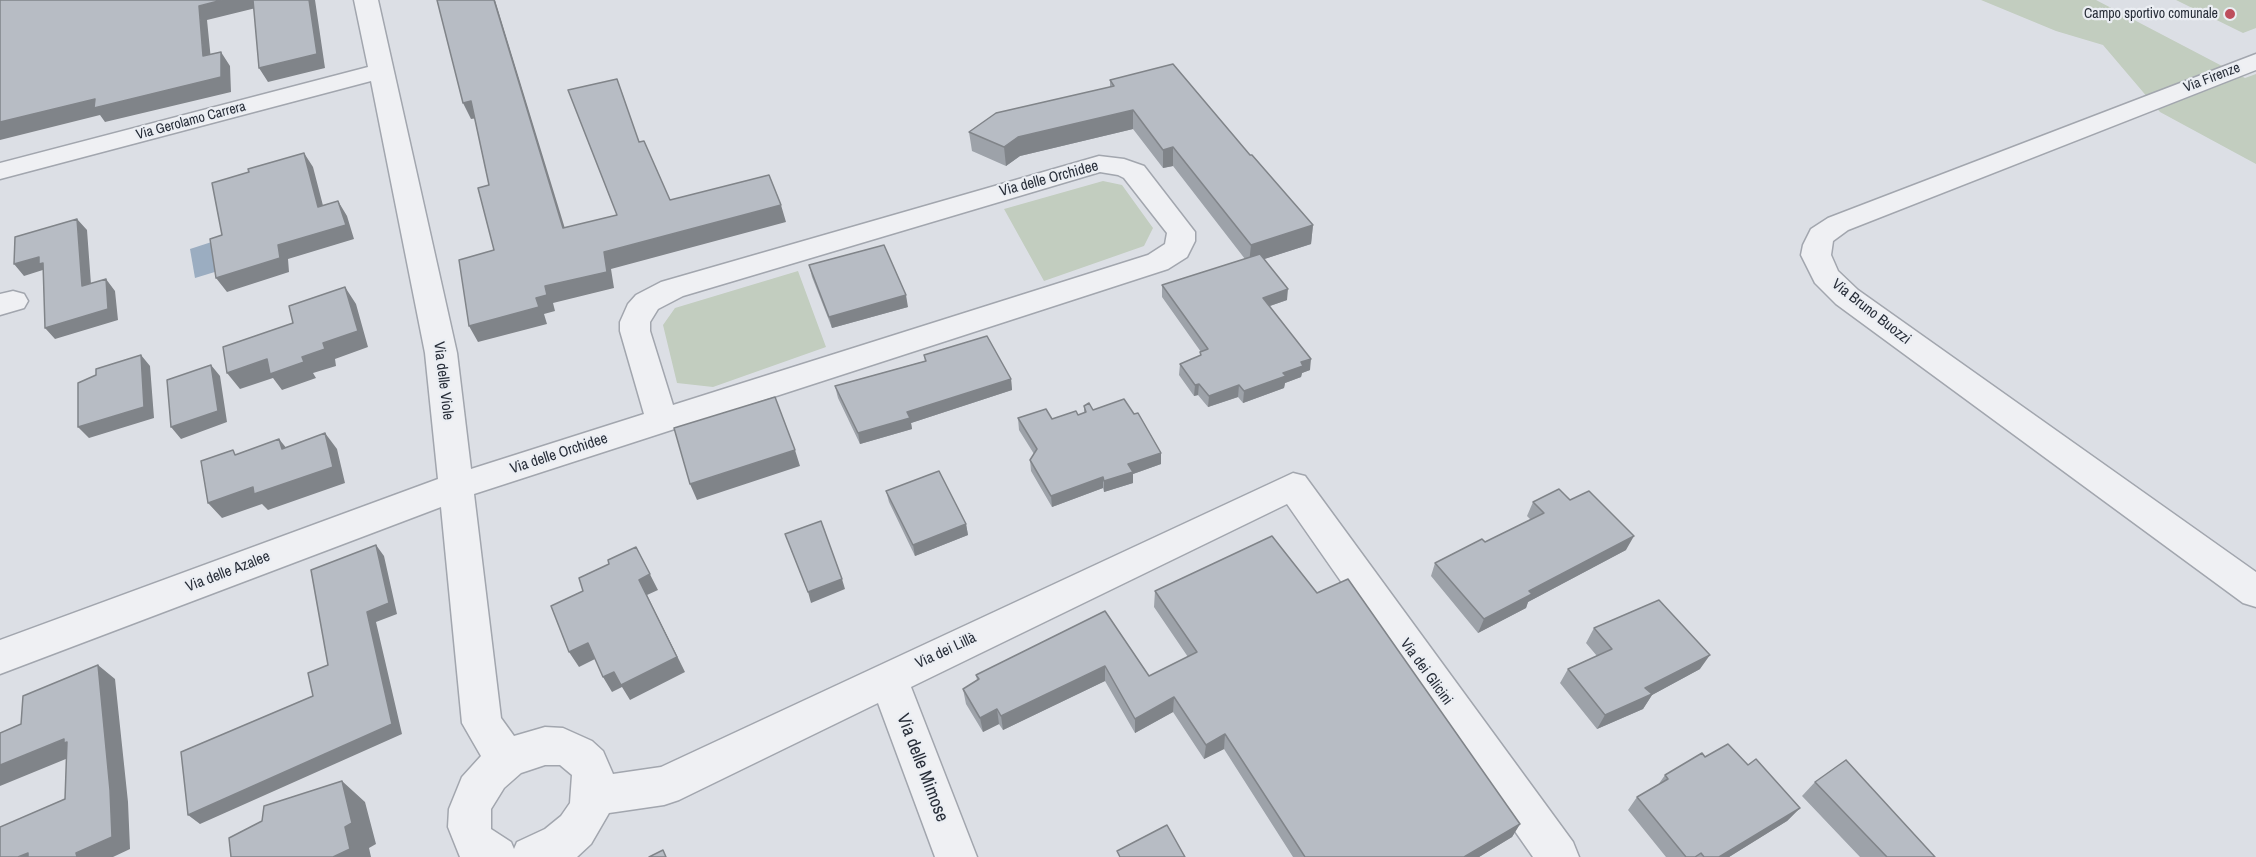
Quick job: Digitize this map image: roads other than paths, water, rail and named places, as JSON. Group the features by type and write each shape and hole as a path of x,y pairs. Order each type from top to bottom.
{"street":[{"name":"Via delle Viole","path":"366,0 441,353 482,723 507,760"},
{"name":"Via Firenze","path":"2168,95 2256,61"},
{"name":"Via Gerolamo Carrera","path":"0,171 381,71"},
{"name":"Via Bruno Buozzi","path":"2168,95 1838,224 1821,236 1816,255 1825,276 1847,297 2256,592"},
{"name":"Via delle Orchidee","path":"455,487 662,421 1158,262 1177,250 1182,232 1134,172 1124,167 1099,164 672,289 647,302 639,311 635,322 635,331 662,421"},
{"name":"Via dei Lillà","path":"593,796 664,786 1293,486"},
{"name":"Via dei Glicini","path":"1293,486 1558,857"},
{"name":"Via delle Azalee","path":"0,657 455,487"},
{"name":"Via delle Mimose","path":"888,679 956,857"},
{"path":"490,856 475,843 469,828 470,809 477,791 490,774 507,760 526,750 545,746 563,747 578,754 589,764 594,779 593,796 588,813 576,830 560,844 532,857"}],"water":[{"path":"227,237 218,271 195,278 190,249"}],"place":[{"name":"Campo sportivo comunale","path":"2230,14"}]}
